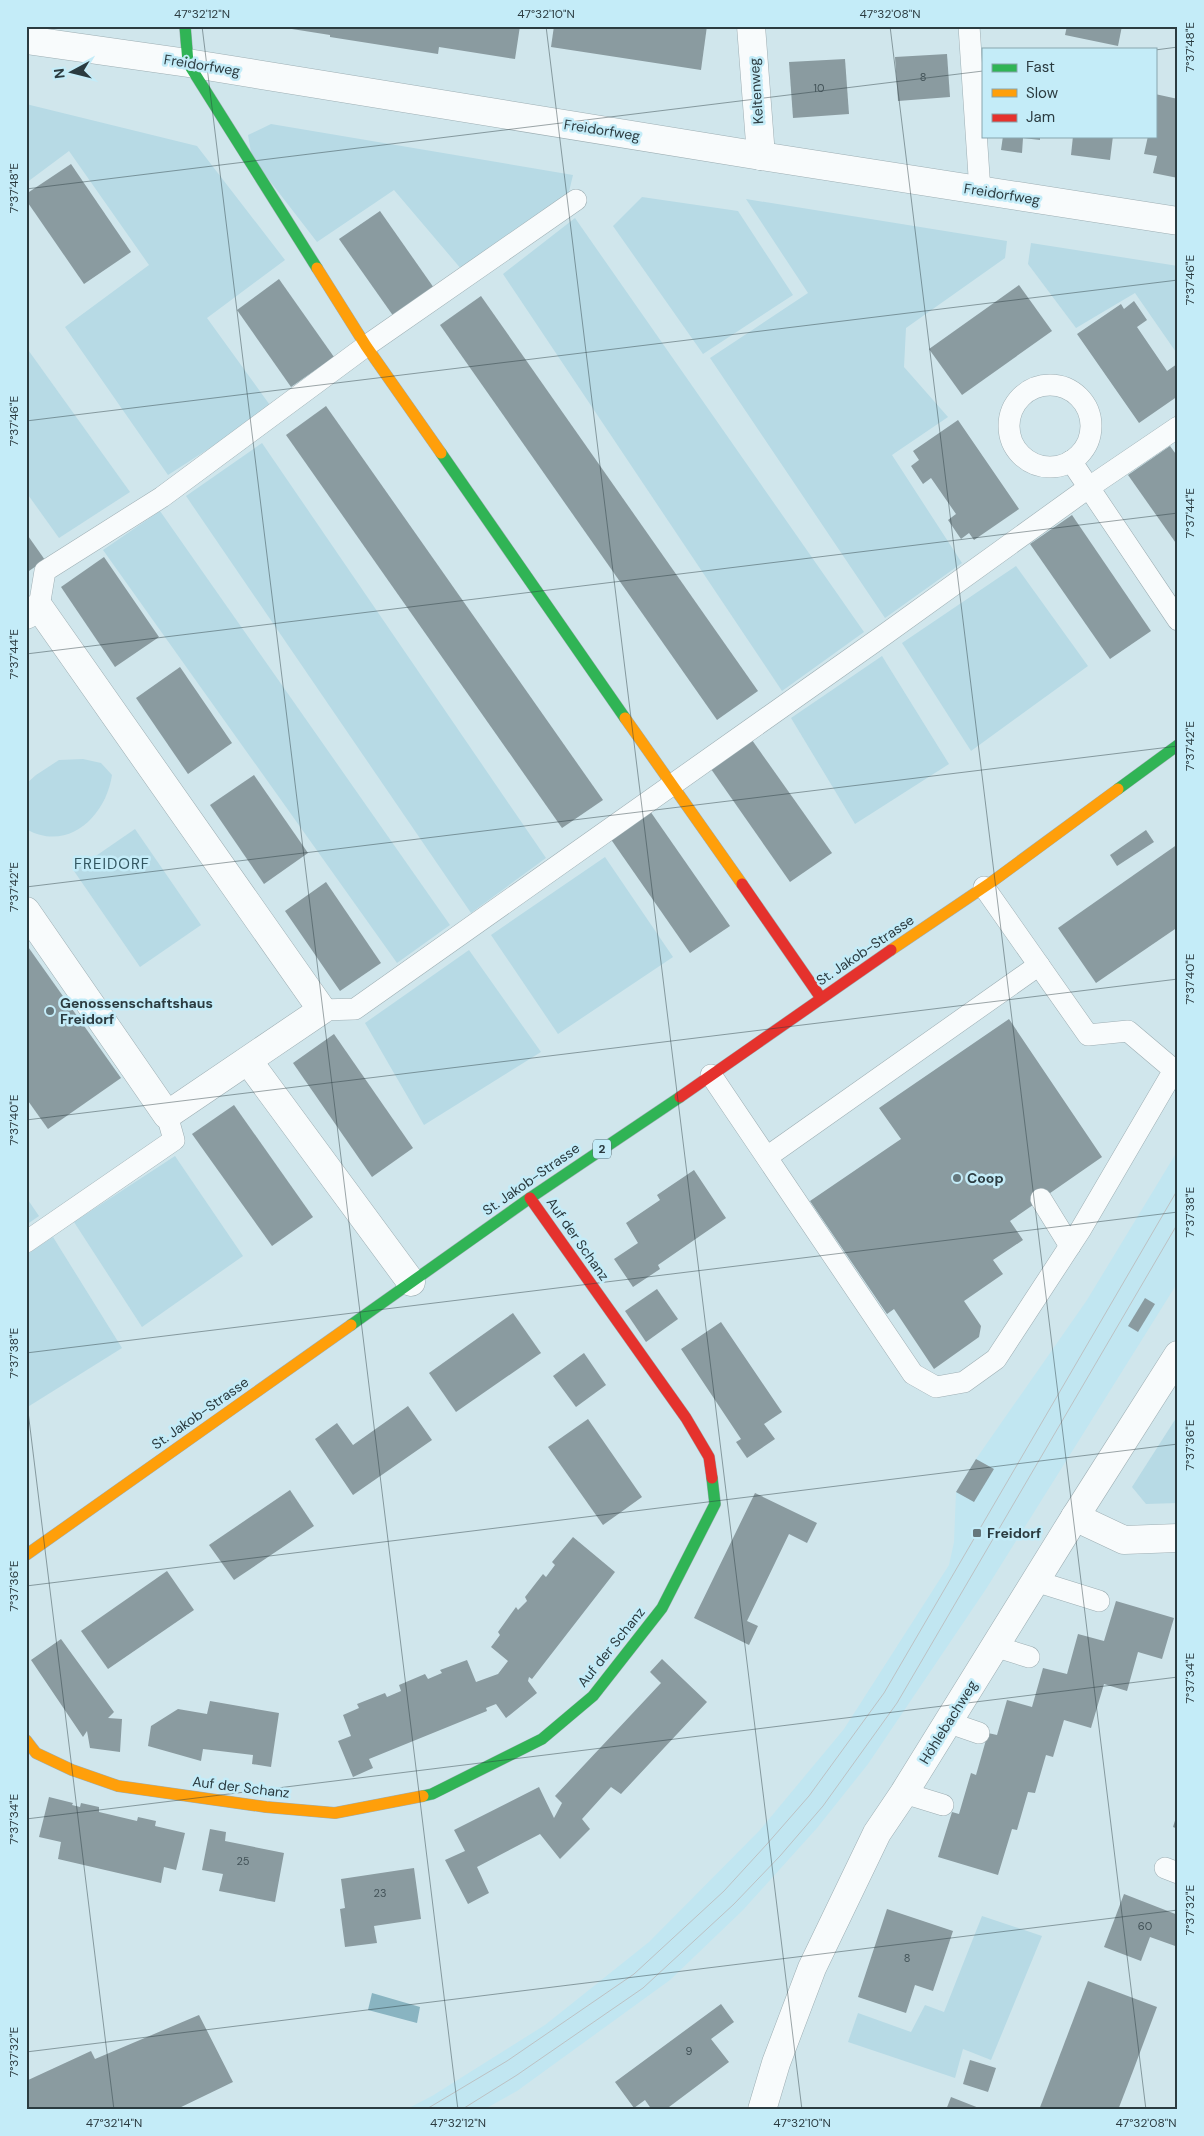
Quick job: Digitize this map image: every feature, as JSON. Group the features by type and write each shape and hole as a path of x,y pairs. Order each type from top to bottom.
{"street":[{"path":"185,26 188,63 366,346 821,998"},
{"name":"Keltenweg","path":"752,26 761,156"},
{"name":"Freidorfweg","path":"26,40 188,63 761,156 1178,221"},
{"path":"26,911 167,1115 248,1062 322,1010 32,611"},
{"name":"St. Jakob-Strasse","path":"26,1555 530,1198 984,887 1178,745"},
{"path":"248,1062 411,1282"},
{"name":"Auf der Schanz","path":"26,1740 36,1753 72,1770 118,1786 266,1806 335,1813 432,1794 542,1739 593,1696 662,1608 715,1504 709,1457 686,1418 530,1198"},
{"name":"Höhlebachweg","path":"762,2110 776,2063 812,1968 877,1833 904,1793 1074,1517 1178,1356"},
{"path":"1074,1517 1124,1540 1178,1538"}],"lane":[{"path":"969,26 980,190"},
{"path":"32,611 45,571 162,497 366,346 576,200"},
{"path":"322,1010 355,1009 1088,488 1178,427"},
{"path":"1070,461 1178,620"},
{"path":"711,1075 913,1374 936,1387 964,1382 996,1359 1070,1246 1174,1070 1128,1031 1088,1035 984,887"},
{"path":"766,1156 1039,965"},
{"path":"26,1242 174,1140 167,1115"},
{"path":"1041,1199 1070,1246"},
{"path":"1035,1581 1099,1601"},
{"path":"994,1646 1028,1657"},
{"path":"947,1722 979,1733"},
{"path":"904,1793 943,1805"}],"shaded area":[{"path":"26,104 197,146 285,260 207,318 272,408 168,475 65,327 149,265 69,151 26,183"},
{"path":"271,124 573,175 567,200 462,270 394,190 317,242 252,158 248,135"},
{"path":"642,197 738,211 793,295 703,354 613,226"},
{"path":"746,199 1007,241 1005,258 906,328 904,367 948,417 892,455 962,563 885,618 710,358 808,293"},
{"path":"575,218 864,632 782,691 503,274"},
{"path":"1031,243 1178,266 1178,355 1135,293 1076,328 1028,264"},
{"path":"26,347 130,492 59,538 26,492"},
{"path":"262,443 546,858 471,913 186,496"},
{"path":"160,511 450,925 397,963 103,550"},
{"path":"1016,566 1088,666 971,751 902,643"},
{"path":"882,656 949,764 855,824 791,718"},
{"path":"83,759 101,763 112,775 102,804 93,816 82,826 70,833 56,836 42,835 26,829 26,784 59,760"},
{"path":"135,829 201,925 140,967 74,871"},
{"path":"605,857 673,957 558,1034 491,935"},
{"path":"469,950 541,1052 424,1125 365,1023"},
{"path":"1178,1150 1178,1282 986,1589 868,1764 817,1828 743,1910 670,1980 517,2091 483,2110 405,2110 432,2096 545,2025 649,1942 760,1830 844,1729 949,1565 954,1542 956,1492 976,1459 1087,1300"},
{"path":"175,1156 243,1256 142,1327 74,1222"},
{"path":"26,1197 39,1216 26,1225"},
{"path":"53,1237 122,1348 26,1408 26,1255"},
{"path":"1178,1415 1178,1503 1146,1504 1132,1487"},
{"path":"982,1916 1042,1936 991,2060 963,2049 955,2078 848,2042 858,2013 911,2032 925,2005 944,2012"},
{"path":"372,1993 420,2007 417,2023 368,2010"}],"building":[{"path":"293,26 520,26 515,59 439,47 438,54 330,37 330,35 292,29"},
{"path":"554,26 707,26 701,70 551,47"},
{"path":"1067,26 1122,26 1118,46 1065,35"},
{"path":"947,54 950,97 898,101 895,57"},
{"path":"845,59 849,114 793,118 789,62"},
{"path":"1156,94 1178,99 1178,178 1153,173 1157,156 1144,154 1148,138 1156,138"},
{"path":"1003,138 1023,138 1022,153 1001,150"},
{"path":"1023,138 1040,138 1040,140"},
{"path":"1073,138 1113,138 1110,160 1071,155"},
{"path":"71,164 131,252 84,284 26,200 26,194"},
{"path":"380,211 434,288 394,317 339,239"},
{"path":"279,279 334,357 291,387 237,310"},
{"path":"1019,285 1052,331 962,395 929,349"},
{"path":"481,296 758,691 717,720 440,325"},
{"path":"1134,301 1147,320 1137,327 1167,371 1178,365 1178,396 1139,423 1077,334 1121,304 1124,309"},
{"path":"326,406 603,800 562,828 286,435"},
{"path":"958,420 1019,509 974,540 969,533 961,539 948,520 956,514 931,478 923,484 911,466 919,460 913,451"},
{"path":"1170,446 1178,457 1178,546 1128,475"},
{"path":"1072,515 1151,631 1110,659 1030,544"},
{"path":"26,533 45,560 26,573"},
{"path":"104,557 159,637 115,667 61,587"},
{"path":"180,667 232,743 188,774 136,698"},
{"path":"752,740 832,853 790,882 711,769"},
{"path":"254,775 308,853 264,884 210,805"},
{"path":"650,811 730,926 690,953 610,838"},
{"path":"1146,830 1154,842 1117,866 1110,855"},
{"path":"1178,844 1178,927 1096,983 1058,928"},
{"path":"326,882 381,963 340,991 285,911"},
{"name":"Genossenschaftshaus Freidorf","path":"26,944 121,1078 48,1129 26,1098"},
{"name":"Coop","path":"1009,1019 1102,1157 1010,1221 1023,1240 993,1260 1003,1274 964,1301 981,1326 979,1337 934,1369 894,1309 887,1314 810,1201 901,1139 879,1108"},
{"path":"334,1034 413,1148 372,1177 293,1063"},
{"path":"234,1105 313,1217 272,1246 192,1134"},
{"path":"694,1170 726,1218 658,1265 660,1269 633,1287 614,1259 638,1243 626,1223 660,1200 657,1195"},
{"path":"657,1289 678,1319 646,1342 625,1311"},
{"path":"1145,1298 1155,1304 1138,1332 1128,1326"},
{"path":"513,1313 541,1353 456,1412 429,1373"},
{"path":"721,1322 782,1412 764,1424 775,1439 747,1458 736,1442 741,1439 681,1349"},
{"path":"584,1353 606,1385 576,1407 553,1376"},
{"path":"408,1406 432,1440 353,1495 315,1439 337,1423 353,1445"},
{"path":"588,1419 642,1497 603,1525 548,1447"},
{"path":"976,1459 994,1469 974,1502 956,1492"},
{"path":"290,1490 314,1526 234,1580 209,1545"},
{"path":"755,1493 817,1523 807,1543 789,1534 747,1621 758,1626 749,1645 694,1618"},
{"path":"573,1537 615,1572 532,1679 529,1677 528,1681 537,1693 506,1718 496,1704 486,1708 487,1711 369,1759 373,1768 353,1777 338,1741 351,1736 343,1715 359,1708 357,1704 385,1693 387,1697 401,1691 399,1685 425,1674 428,1679 442,1673 440,1670 467,1660 476,1682 498,1674 508,1661 491,1647 500,1635 498,1632 516,1607 518,1610 527,1601 525,1597 543,1574 546,1577 555,1565 552,1562"},
{"path":"167,1571 194,1610 108,1669 81,1631"},
{"path":"1116,1601 1174,1618 1162,1659 1138,1652 1127,1691 1104,1684 1091,1728 1064,1720 1053,1757 1046,1755 1035,1793 1028,1792 1017,1830 1012,1829 998,1875 938,1857 952,1812 959,1814 971,1773 976,1775 988,1733 997,1735 1007,1700 1032,1707 1043,1668 1067,1674 1078,1634 1104,1641"},
{"path":"61,1639 114,1712 108,1718 122,1719 120,1752 90,1748 87,1731 83,1737 31,1660"},
{"path":"662,1659 707,1702 621,1794 611,1787 582,1819 590,1829 560,1859 540,1834 477,1867 489,1893 468,1904 445,1860 465,1851 454,1830 539,1787 554,1818 562,1803 555,1796 661,1683 650,1672"},
{"path":"210,1701 279,1713 271,1767 252,1764 253,1755 203,1749 201,1761 148,1746 151,1726 178,1709 207,1714"},
{"path":"49,1797 73,1803 72,1805 80,1807 81,1803 99,1807 99,1812 137,1821 138,1817 156,1821 155,1826 185,1833 176,1870 164,1867 161,1883 58,1859 61,1842 39,1837"},
{"path":"1178,1814 1178,1829 1173,1827"},
{"path":"210,1829 226,1832 225,1841 284,1853 275,1902 219,1891 223,1874 202,1870"},
{"path":"414,1868 421,1919 374,1926 377,1943 345,1947 340,1909 345,1908 341,1879"},
{"path":"1124,1894 1178,1915 1178,1947 1150,1937 1141,1961 1104,1947"},
{"path":"887,1909 953,1931 933,1991 915,1985 906,2013 858,1997"},
{"path":"1088,1981 1157,2007 1133,2071 1118,2110 1039,2110"},
{"path":"721,2004 734,2022 711,2039 729,2062 665,2110 652,2110 645,2100 634,2108 615,2082"},
{"path":"199,2015 233,2082 175,2110 26,2110 26,2081 91,2051 95,2059"},
{"path":"970,2060 996,2068 988,2092 963,2084"},
{"path":"951,2097 984,2110 946,2110"}],"tram line":[{"path":"425,2110 507,2061 634,1974 724,1891 809,1796 884,1693 1178,1189"},
{"path":"461,2110 517,2075 643,1988 734,1904 780,1856 823,1806 897,1703 1178,1223"}],"traffic: fast":[{"path":"185,26 188,63 317,268"},
{"path":"441,453 625,718"},
{"path":"1118,789 1178,745"},
{"path":"351,1325 530,1198 680,1097"},
{"path":"423,1796 432,1794 542,1739 593,1696 662,1608 715,1504 712,1478"}],"traffic: slow":[{"path":"317,268 366,346 441,453"},
{"path":"625,718 742,884"},
{"path":"891,950 993,881 1118,789"},
{"path":"26,1555 351,1325"},
{"path":"26,1740 36,1753 72,1770 118,1786 266,1807 335,1813 423,1796"}],"traffic: jam":[{"path":"742,884 821,998"},
{"path":"680,1097 891,950"},
{"path":"530,1198 686,1418 709,1457 712,1478"}],"place":[{"name":"Genossenschaftshaus Freidorf","path":"50,1011"},
{"name":"Coop","path":"957,1178"},
{"name":"Freidorf","path":"977,1533"}],"district":[{"name":"FREIDORF","path":"112,864"}]}
